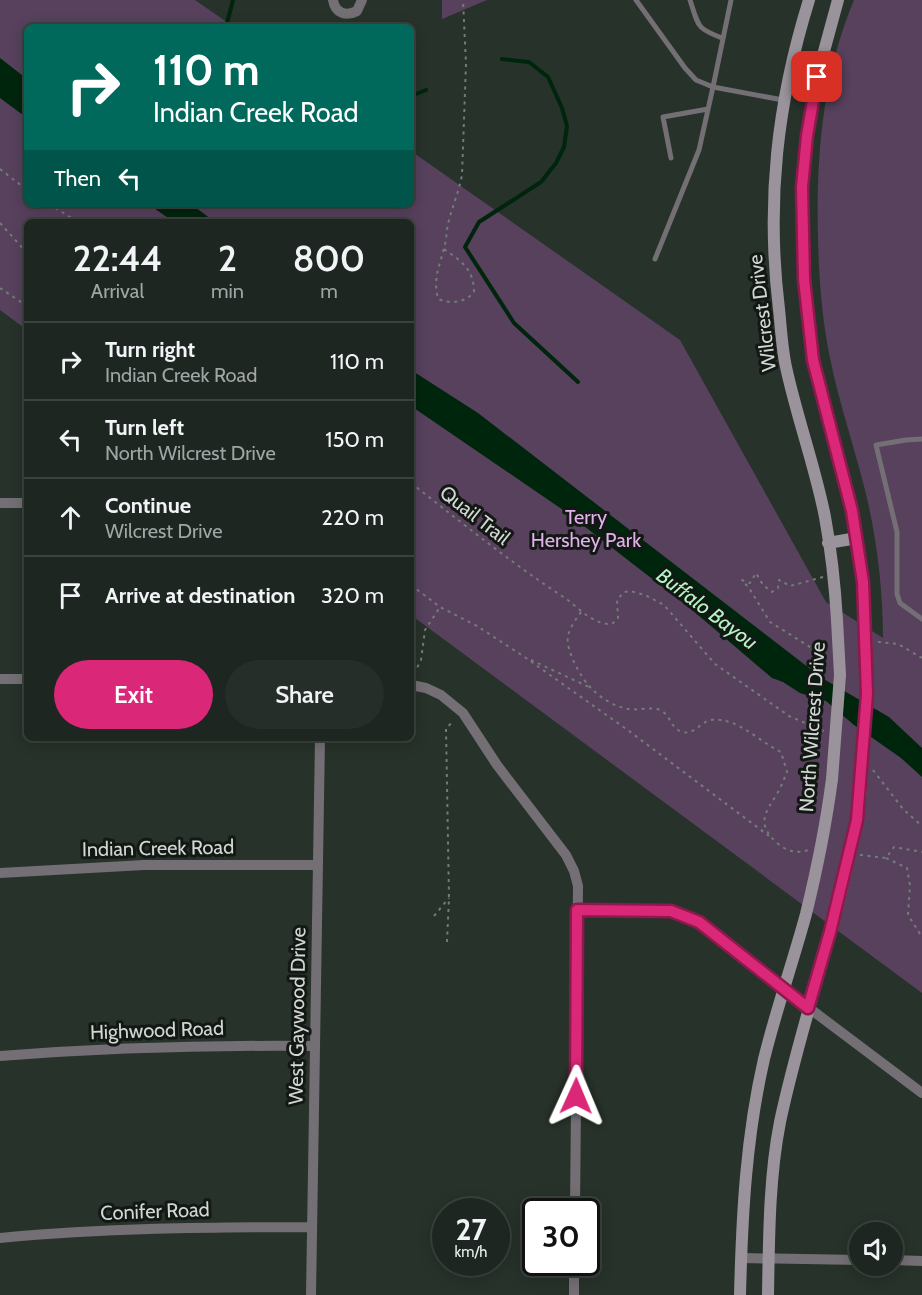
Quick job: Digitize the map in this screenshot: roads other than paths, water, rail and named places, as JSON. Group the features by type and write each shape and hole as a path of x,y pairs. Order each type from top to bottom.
{"main road":[{"name":"Wilcrest Drive","path":"808,0 794,48 783,100 773,186 772,226 786,366 825,517 837,620"},
{"path":"768,1295 771,1188 780,1124 849,854 860,798 867,694 863,582 857,538 813,360 804,279 802,187 807,136 817,77 838,0"},
{"path":"828,543 857,538"},
{"name":"North Wilcrest Drive","path":"740,1295 744,1182 753,1116 764,1059 805,915 821,848 832,779 840,675 837,620"}],"street":[{"path":"333,0 336,9 349,14 357,11 362,0"},
{"path":"0,503 24,503"},
{"path":"0,679 24,679"},
{"path":"414,686 441,695 463,713 497,765 566,855 574,871 578,886 575,1198"},
{"name":"West Gaywood Drive","path":"311,1295 320,741"},
{"name":"Indian Creek Road","path":"0,873 144,865 318,865"},
{"path":"577,910 671,911 699,922 808,1008 922,1093"},
{"name":"Highwood Road","path":"0,1056 212,1046 315,1046"},
{"name":"Conifer Road","path":"0,1238 147,1228 312,1227"},
{"path":"741,1258 849,1260"},
{"path":"903,1260 922,1261"},
{"path":"574,1276 574,1295"}],"lane":[{"path":"636,0 696,80 712,87 783,100"},
{"path":"690,0 703,31 723,38"},
{"path":"655,259 699,150 731,0"},
{"path":"671,158 663,117 708,109"},
{"path":"922,439 876,445 897,532 897,594 900,603 922,619"}],"water":[{"path":"0,58 24,77 24,116 0,98"},
{"path":"152,207 195,207 211,219 170,219"},
{"name":"Buffalo Bayou","path":"414,372 478,413 822,678 889,717 922,748 922,777 901,758 854,725 826,701 800,693 772,678 691,609 566,512 414,408"}],"waterway":[{"path":"227,24 233,0"},
{"path":"502,59 529,62 548,77 562,108 567,126 564,147 556,163 541,182 479,222 465,247 514,323 578,382"},
{"path":"414,95 426,90"}],"park label":[{"name":"Terry Hershey Park","path":"586,528"}]}
